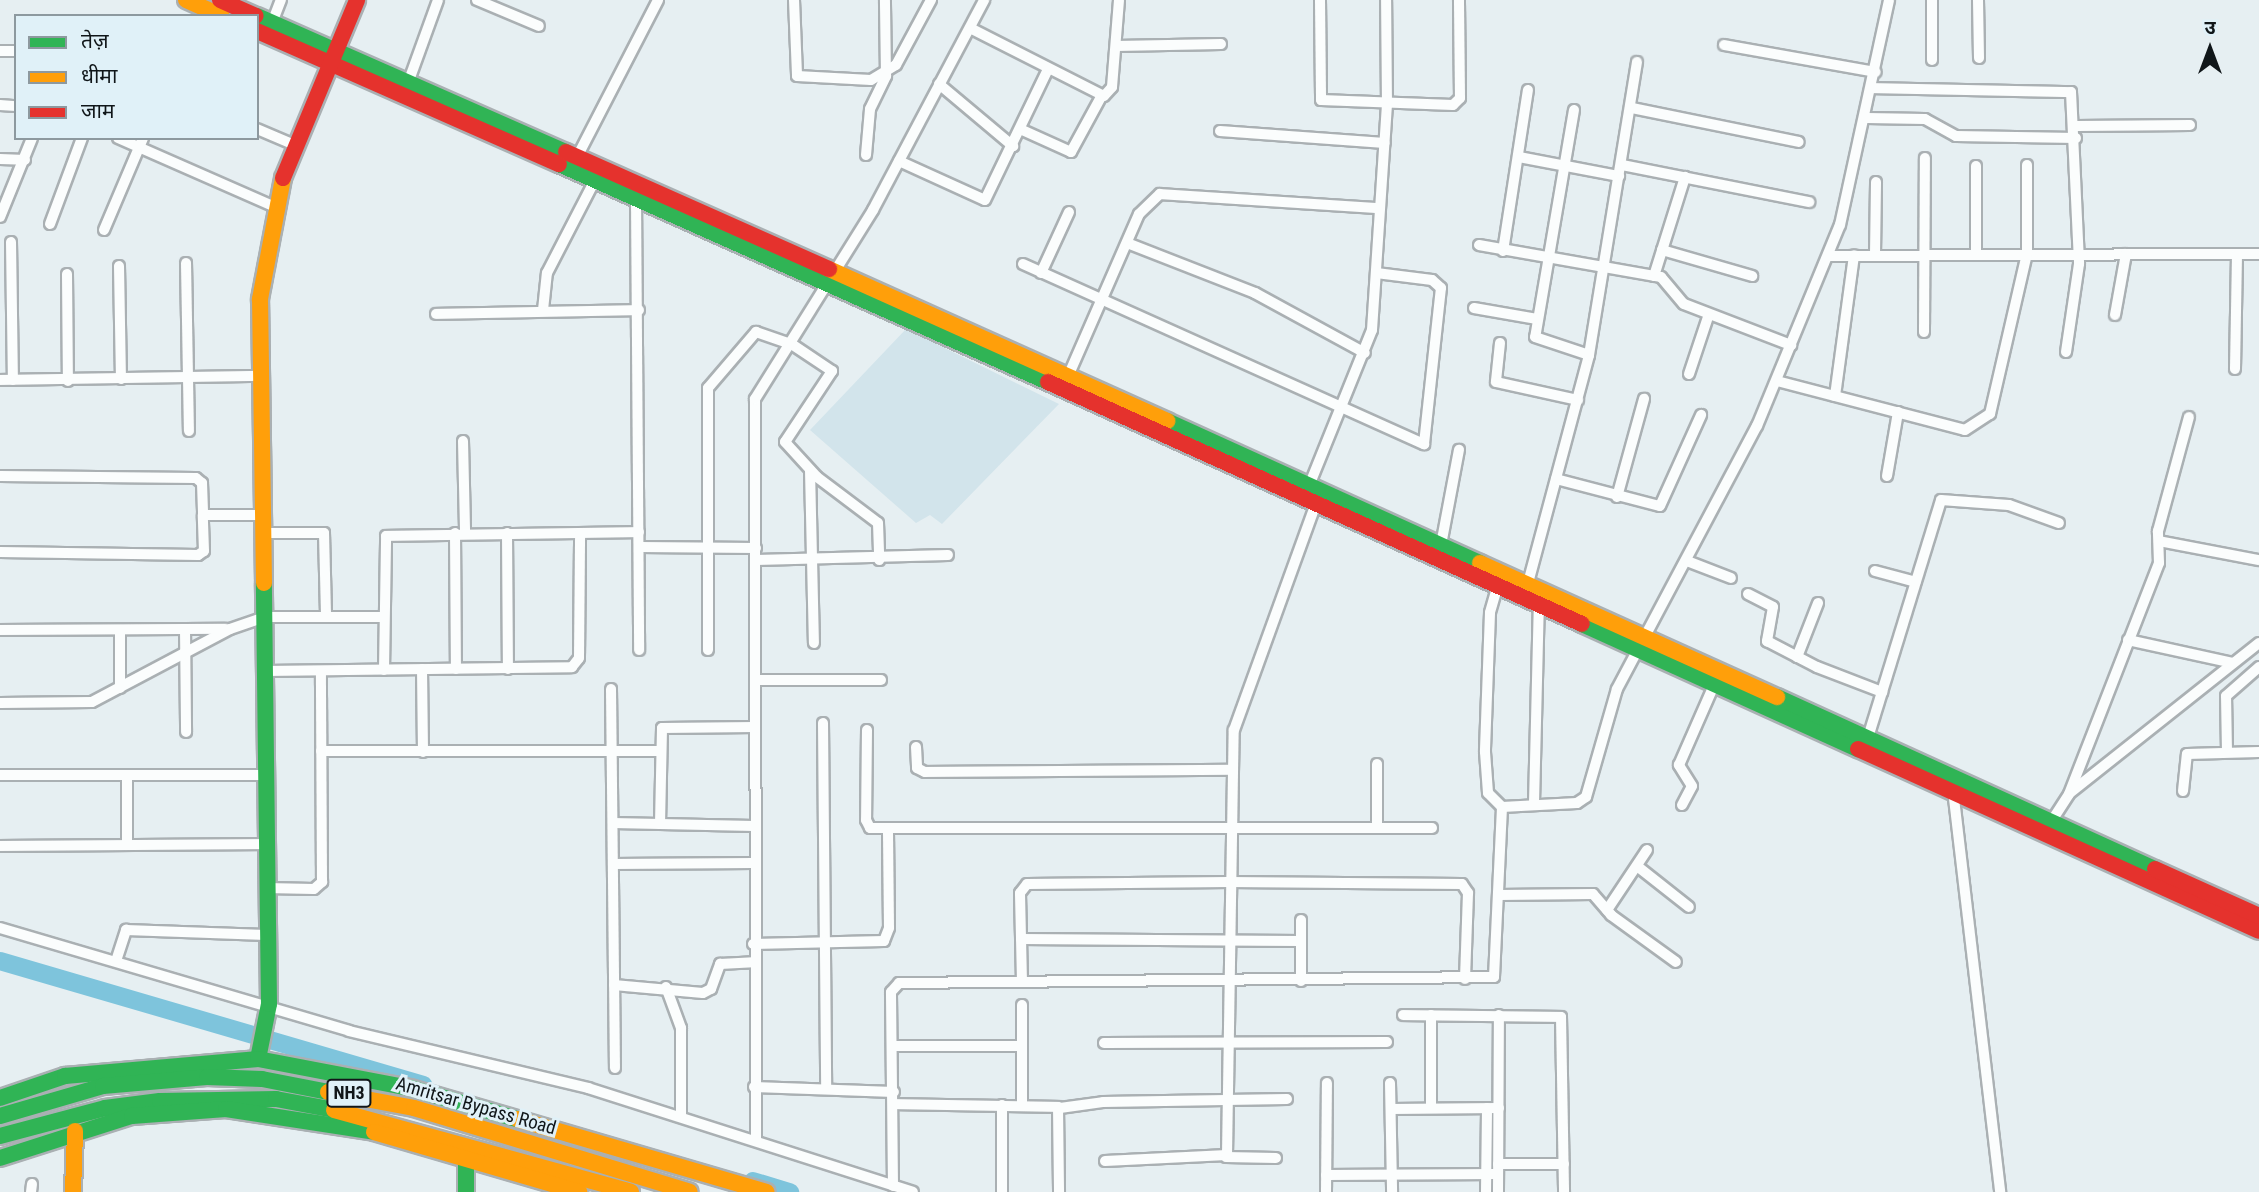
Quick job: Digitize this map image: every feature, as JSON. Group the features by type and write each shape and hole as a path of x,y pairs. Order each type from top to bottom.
{"main road":[{"path":"220,0 247,14"},
{"path":"259,1056 267,1012 260,299 275,207 293,144 335,57 357,0"},
{"path":"189,6 215,14"},
{"path":"260,21 335,57 1500,578 1528,583 1715,683 2051,821 2259,916"},
{"path":"335,57 408,83 573,163 595,180 830,277"},
{"path":"1314,494 1441,545 1539,603 1644,643 1866,743 1953,790 2259,931"},
{"path":"0,1098 65,1076 259,1056 410,1088 766,1192"},
{"name":"Amritsar Bypass Road","path":"0,1116 103,1086 207,1077 262,1079 414,1108 690,1192"},
{"name":"Amritsar Bypass Road","path":"0,1136 105,1108 160,1101 276,1099 379,1119 631,1192"},
{"path":"0,1158 75,1131 132,1116 226,1109 367,1130 466,1160 528,1184 579,1192"},
{"path":"73,1192 75,1131"},
{"path":"466,1160 466,1192"}],"street":[{"path":"260,21 281,0"},
{"path":"408,83 438,0"},
{"path":"477,0 540,26"},
{"path":"573,163 658,0"},
{"path":"794,0 797,76 871,80 886,76"},
{"path":"885,0 886,76"},
{"path":"866,155 870,109 886,76 931,0"},
{"path":"755,1139 754,404 793,345 899,161 984,0"},
{"path":"1020,129 1071,152 1101,97 1112,87 1119,0"},
{"path":"1320,0 1321,100 1387,105 1458,103 1459,0"},
{"path":"1226,1157 1230,771 1238,707 1365,353 1376,273 1385,143 1386,0"},
{"path":"1502,807 1534,803 1577,803 1586,797 1617,689 1687,561 1777,381 1829,256 1851,191 1889,0"},
{"path":"1932,0 1932,60"},
{"path":"1978,0 1979,58"},
{"path":"970,28 1101,97"},
{"path":"1116,46 1221,44"},
{"path":"1724,44 1876,72"},
{"path":"1528,583 1589,355 1632,108 1637,62"},
{"path":"899,161 981,201 1013,146 1048,69"},
{"path":"939,84 1013,146"},
{"path":"1873,88 2065,89 2074,95 2077,125 2078,253 2066,352"},
{"path":"1503,251 1528,90"},
{"path":"1632,108 1799,142"},
{"path":"1574,110 1546,257 1536,341 1589,355"},
{"path":"1867,118 1926,119 1956,136 2076,138"},
{"path":"2077,125 2190,125"},
{"path":"259,130 293,144"},
{"path":"1220,131 1385,143"},
{"path":"0,217 31,140"},
{"path":"50,224 81,140"},
{"path":"104,230 141,143 275,207"},
{"path":"1519,157 1564,165 1685,177 1809,202"},
{"path":"1924,332 1928,254 1926,158"},
{"path":"0,159 25,160"},
{"path":"1777,381 1965,430 1993,411 2027,254 2027,165"},
{"path":"1976,166 1976,254"},
{"path":"1654,276 1685,177"},
{"path":"543,310 547,273 595,180"},
{"path":"1875,255 1876,182"},
{"path":"1066,383 1139,214 1160,194 1379,208"},
{"path":"636,198 639,310 639,650"},
{"path":"1041,273 1069,212"},
{"path":"11,242 13,380"},
{"path":"1127,243 1255,293 1365,353"},
{"path":"1479,245 1503,251 1603,265 1667,280 1679,301 1791,345"},
{"path":"1662,250 1752,276"},
{"path":"2115,315 2126,254"},
{"path":"2235,369 2237,254"},
{"path":"1829,256 2259,254"},
{"path":"1835,396 1854,255"},
{"path":"186,262 189,431"},
{"path":"1023,264 1101,302 1416,443 1427,442 1440,285 1376,273"},
{"path":"119,266 121,379"},
{"path":"67,274 68,381"},
{"path":"1474,308 1537,319"},
{"path":"436,314 639,310"},
{"path":"1689,374 1709,314"},
{"path":"708,650 708,388 756,332 793,345 833,374 785,435 786,445 810,470 878,523 879,560"},
{"path":"1500,343 1496,382 1578,400"},
{"path":"0,380 261,376"},
{"path":"1617,497 1644,399"},
{"path":"1887,476 1898,412"},
{"path":"1556,479 1654,507 1662,504 1700,415"},
{"path":"2051,821 2068,794 2159,563 2158,541 2189,417"},
{"path":"456,669 463,441"},
{"path":"1441,545 1459,450"},
{"path":"810,470 814,643"},
{"path":"0,476 196,478 202,483 204,551 198,555 0,552"},
{"path":"1866,743 1945,498 2009,505 2059,523"},
{"path":"203,515 263,515"},
{"path":"264,533 324,533 326,617"},
{"path":"384,670 386,536 460,533 639,533"},
{"path":"507,533 508,670"},
{"path":"265,671 568,668 578,663 580,533"},
{"path":"2158,541 2259,560"},
{"path":"640,547 708,549 814,562 948,555"},
{"path":"1687,561 1731,578"},
{"path":"1875,571 1916,582"},
{"path":"893,1186 891,992 899,983 1490,979 1498,971 1502,807 1488,793 1485,751 1490,613 1500,578"},
{"path":"1748,594 1773,607 1768,640 1797,657 1882,692"},
{"path":"1534,803 1539,603"},
{"path":"1797,657 1818,603"},
{"path":"0,703 89,703 230,629 265,617 384,617"},
{"path":"185,629 186,732"},
{"path":"0,630 230,629"},
{"path":"120,631 120,688"},
{"path":"2128,640 2234,663"},
{"path":"2068,794 2259,643"},
{"path":"2227,752 2226,696 2259,667"},
{"path":"422,670 424,752"},
{"path":"266,888 321,886 321,671"},
{"path":"755,680 881,680"},
{"path":"1682,805 1692,786 1679,765 1715,683"},
{"path":"611,689 615,1068"},
{"path":"823,723 826,1090"},
{"path":"660,824 659,751 662,728 755,727"},
{"path":"867,730 866,823 888,829 1432,828"},
{"path":"916,747 917,768 925,772 1230,771"},
{"path":"321,751 659,751"},
{"path":"2183,791 2187,754 2259,752"},
{"path":"1377,764 1377,828"},
{"path":"0,775 265,775"},
{"path":"127,775 127,845"},
{"path":"1953,790 2000,1192"},
{"path":"612,823 754,826"},
{"path":"753,944 824,946 880,943 888,935 888,829"},
{"path":"0,846 266,844"},
{"path":"1607,911 1647,850"},
{"path":"613,864 753,863"},
{"path":"1637,866 1689,907"},
{"path":"1022,982 1020,893 1027,884 1229,882 1462,884 1468,893 1465,979"},
{"path":"1499,895 1589,893 1607,911 1676,961"},
{"path":"1301,920 1301,981"},
{"path":"0,928 116,961 267,1012 681,1116 913,1192"},
{"path":"116,961 121,935 128,930 266,935"},
{"path":"1021,939 1301,941"},
{"path":"614,985 707,992 720,964 753,962"},
{"path":"666,987 681,1027 681,1116"},
{"path":"1021,1105 1022,1005"},
{"path":"1404,1015 1556,1015 1563,1020 1564,1192"},
{"path":"1430,1015 1431,1108"},
{"path":"1486,1192 1494,1171 1499,1108 1499,1015"},
{"path":"1104,1043 1387,1042"},
{"path":"893,1046 1021,1046"},
{"path":"1326,1192 1327,1083"},
{"path":"1390,1083 1392,1192"},
{"path":"754,1087 894,1092"},
{"path":"894,1104 1060,1108 1227,1099 1287,1099"},
{"path":"1002,1105 1002,1192"},
{"path":"1059,1192 1060,1108"},
{"path":"1487,1108 1498,1192"},
{"path":"1391,1109 1499,1108"},
{"path":"1105,1161 1276,1158"},
{"path":"1326,1175 1494,1171 1564,1164"}],"shaded area":[{"path":"906,329 1059,404 942,524 930,515 916,523 810,430"}],"waterway":[{"path":"0,961 423,1085"},
{"path":"753,1181 790,1192"}],"traffic: fast":[{"path":"259,17 566,152"},
{"path":"559,164 1048,382"},
{"path":"1167,421 1480,563"},
{"path":"258,1059 269,1004 264,583"},
{"path":"1582,624 1858,749"},
{"path":"1777,697 2155,869"},
{"path":"0,1098 65,1076 258,1059 410,1088 517,1119"},
{"path":"0,1116 103,1086 207,1077 262,1079 328,1092"},
{"path":"0,1136 105,1108 160,1101 276,1099 334,1110"},
{"path":"0,1158 132,1116 226,1109 374,1132"},
{"path":"466,1159 466,1192"}],"traffic: slow":[{"path":"186,0 218,14"},
{"path":"264,583 260,299 283,178"},
{"path":"829,269 1167,421"},
{"path":"1480,563 1777,697"},
{"path":"328,1092 414,1108 690,1192"},
{"path":"334,1110 631,1192"},
{"path":"517,1119 767,1192"},
{"path":"73,1192 75,1131"},
{"path":"374,1132 579,1192"}],"traffic: jam":[{"path":"220,0 252,14"},
{"path":"283,178 357,0"},
{"path":"259,32 559,164"},
{"path":"566,152 829,269"},
{"path":"1048,382 1582,624"},
{"path":"1858,749 2259,931"},
{"path":"2155,869 2259,916"}]}
